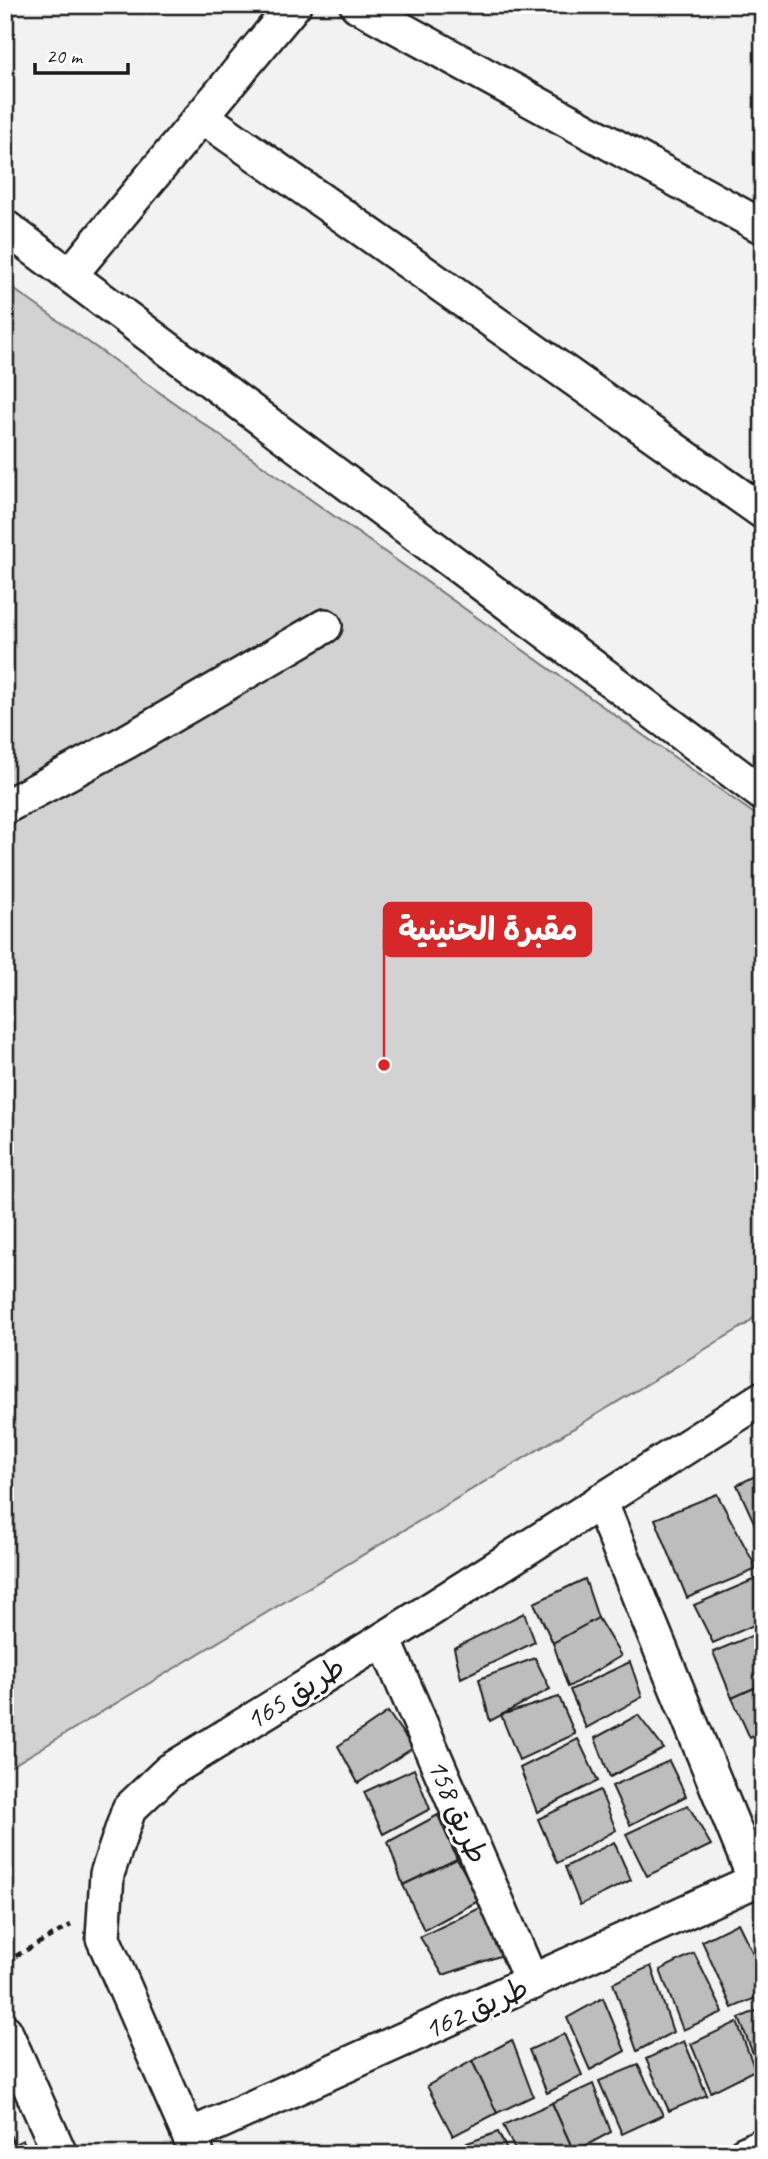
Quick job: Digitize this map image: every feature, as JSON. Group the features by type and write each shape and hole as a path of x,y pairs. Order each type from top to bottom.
{"street":[{"path":"70,275 294,5"},
{"path":"357,5 763,226"},
{"path":"203,117 763,512"},
{"path":"5,227 763,793"},
{"path":"5,807 126,742 325,626"},
{"name":"طريق 165","path":"193,2145 103,1938 107,1874 130,1809 169,1771 384,1639 763,1398"},
{"path":"600,1502 759,1879"},
{"name":"طريق 158","path":"384,1639 531,1983"},
{"name":"طريق 162","path":"193,2145 531,1983 759,1879"},
{"path":"5,2031 60,2154"},
{"path":"744,2154 763,2145"}],"path":[{"path":"5,1962 105,1906"}],"shaded area":[{"path":"5,283 763,820 763,1309 747,1324 5,1770"}],"building":[{"path":"763,1472 763,1542 737,1485"},
{"path":"717,1494 757,1569 687,1598 655,1519"},
{"path":"760,1577 763,1582 763,1621 713,1643 694,1605"},
{"path":"585,1579 598,1618 553,1643 534,1603"},
{"path":"524,1613 535,1642 461,1678 454,1648"},
{"path":"598,1618 621,1656 568,1687 553,1643"},
{"path":"763,1631 763,1684 732,1698 713,1652"},
{"path":"535,1658 550,1689 490,1721 479,1679"},
{"path":"630,1662 642,1697 586,1728 570,1690"},
{"path":"763,1684 763,1732 750,1738 732,1698"},
{"path":"559,1697 575,1734 519,1760 501,1715"},
{"path":"388,1712 413,1748 358,1783 338,1746"},
{"path":"638,1715 664,1749 610,1777 595,1738"},
{"path":"578,1739 598,1781 537,1812 520,1768"},
{"path":"669,1761 686,1796 630,1825 612,1786"},
{"path":"414,1769 430,1809 383,1834 364,1792"},
{"path":"600,1790 616,1830 557,1863 538,1819"},
{"path":"688,1805 711,1845 647,1876 626,1834"},
{"path":"438,1815 457,1859 403,1885 388,1842"},
{"path":"614,1842 631,1880 580,1905 565,1867"},
{"path":"457,1859 480,1900 424,1930 403,1885"},
{"path":"482,1907 506,1954 443,1975 420,1937"},
{"path":"763,1922 763,1949 754,1926"},
{"path":"738,1923 763,1974 763,1995 732,2008 702,1941"},
{"path":"694,1953 723,2012 683,2030 660,1970"},
{"path":"651,1966 673,2032 637,2051 613,1983"},
{"path":"603,1998 625,2051 590,2070 567,2018"},
{"path":"763,2008 763,2068 759,2069 739,2018"},
{"path":"737,2022 755,2070 711,2092 691,2044"},
{"path":"564,2034 582,2075 547,2093 529,2050"},
{"path":"512,2040 533,2096 497,2113 472,2061"},
{"path":"684,2041 707,2095 669,2111 646,2059"},
{"path":"472,2061 497,2113 453,2136 427,2086"},
{"path":"638,2065 663,2115 622,2134 599,2081"},
{"path":"593,2084 611,2132 574,2152 552,2103"},
{"path":"552,2103 574,2152 517,2154 503,2125"},
{"path":"5,2124 13,2141 5,2145"},
{"path":"498,2132 509,2154 456,2154 453,2148"},
{"path":"23,2140 29,2154 5,2154 5,2148"}],"place":[{"name":"مقبرة الحنينية","path":"384,1065"}]}
